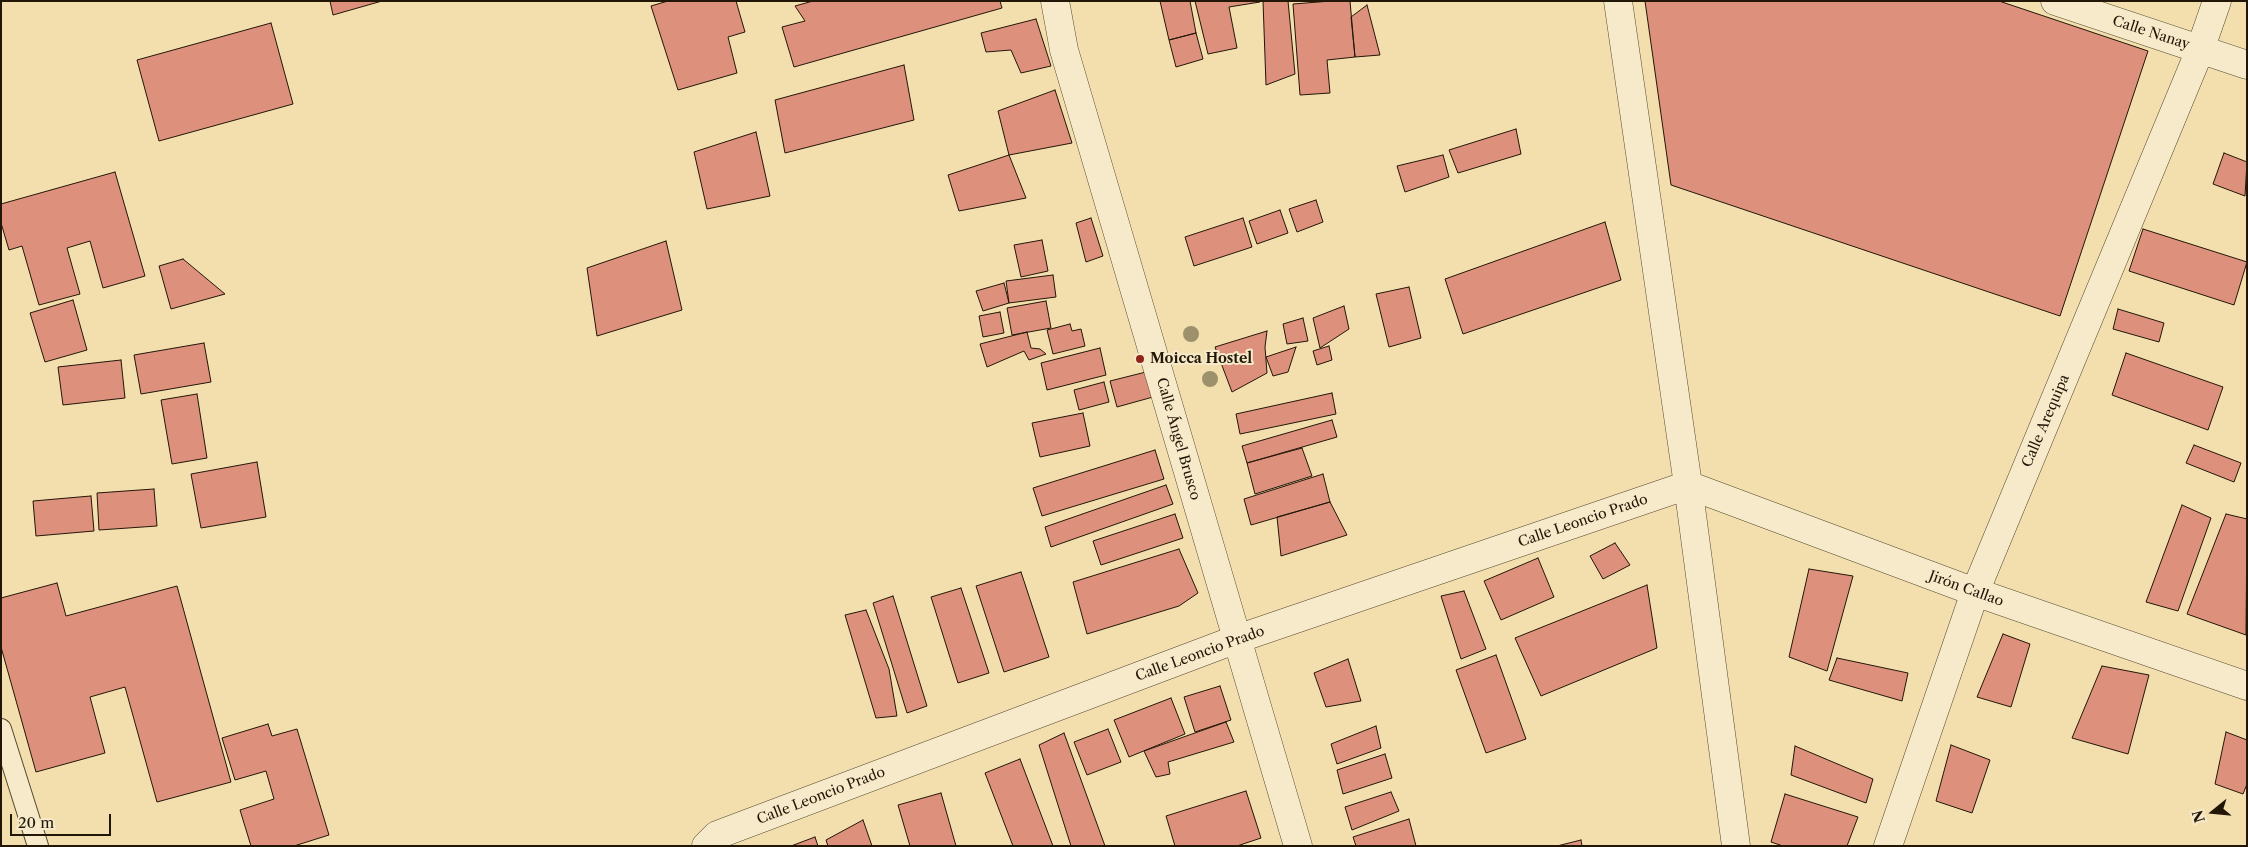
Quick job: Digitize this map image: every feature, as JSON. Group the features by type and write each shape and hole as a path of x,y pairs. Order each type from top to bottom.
{"street":[{"name":"Calle Ángel Brusco","path":"1055,1 1064,50 1298,846"},
{"path":"1618,1 1688,486 1736,846"},
{"name":"Calle Nanay","path":"2055,1 2247,65"},
{"name":"Calle Arequipa","path":"1888,846 1975,592 2200,50 2217,1"},
{"name":"Calle Leoncio Prado","path":"711,841 1237,639 1688,486"},
{"name":"Jirón Callao","path":"1688,486 1975,592 2247,686"}],"lane":[{"path":"1,729 38,846"}],"building":[{"path":"330,1 382,1 333,15"},
{"path":"668,1 736,1 745,32 728,37 737,73 678,90 651,6"},
{"path":"813,1 1000,1 1002,8 794,67 782,27 805,21 795,6"},
{"path":"1160,1 1190,1 1196,33 1169,40"},
{"path":"1195,1 1260,2 1229,7 1237,48 1208,54"},
{"path":"1263,1 1288,1 1295,74 1266,85"},
{"path":"1350,1 1355,57 1327,60 1330,93 1300,95 1293,4"},
{"path":"1645,1 1999,1 2148,51 2060,316 1671,185"},
{"path":"1367,5 1380,55 1355,57 1351,17"},
{"path":"1036,19 1051,66 1021,73 1011,50 986,52 981,33"},
{"path":"271,23 293,104 159,141 137,60"},
{"path":"1196,33 1203,59 1176,67 1169,40"},
{"path":"904,65 914,120 785,153 775,100"},
{"path":"1055,90 1072,143 1009,155 998,111"},
{"path":"1516,129 1521,154 1458,173 1449,150"},
{"path":"756,132 770,196 707,209 694,152"},
{"path":"2224,153 2247,162 2245,196 2213,184"},
{"path":"1009,155 1026,198 959,211 948,175"},
{"path":"1443,155 1449,177 1405,192 1397,166"},
{"path":"115,172 145,276 103,288 90,241 67,248 80,294 39,305 22,246 9,250 1,223 1,204"},
{"path":"1316,200 1323,222 1297,232 1289,209"},
{"path":"1280,210 1288,233 1257,244 1249,221"},
{"path":"1091,218 1103,256 1086,262 1076,223"},
{"path":"1243,218 1252,247 1194,266 1185,237"},
{"path":"1605,222 1621,280 1463,334 1445,279"},
{"path":"2143,229 2247,262 2234,305 2129,271"},
{"path":"1042,240 1048,271 1021,277 1014,245"},
{"path":"666,241 682,310 597,336 587,268"},
{"path":"183,259 225,294 171,309 159,266"},
{"path":"1053,275 1056,297 1009,303 1006,281"},
{"path":"1004,283 1009,303 983,311 976,291"},
{"path":"1409,287 1421,338 1389,347 1376,294"},
{"path":"73,300 87,350 45,362 30,313"},
{"path":"1046,301 1051,328 1012,335 1007,308"},
{"path":"1344,306 1349,329 1320,348 1313,318"},
{"path":"2118,309 2164,323 2159,342 2113,329"},
{"path":"1000,312 1004,333 983,337 979,316"},
{"path":"1303,318 1308,341 1287,344 1283,324"},
{"path":"1070,324 1072,331 1081,329 1085,346 1053,354 1047,330"},
{"path":"1267,331 1265,347 1267,373 1232,392 1215,347"},
{"path":"1027,332 1031,348 1040,349 1046,354 1029,360 1024,351 987,367 980,344"},
{"path":"204,343 211,382 141,394 134,355"},
{"path":"1329,346 1332,360 1317,365 1313,351"},
{"path":"1296,347 1288,372 1273,376 1266,357"},
{"path":"1100,348 1106,375 1047,390 1041,363"},
{"path":"2126,353 2223,387 2208,430 2112,395"},
{"path":"121,360 125,398 63,405 58,367"},
{"path":"1146,372 1153,397 1117,407 1110,381"},
{"path":"1104,382 1109,402 1079,410 1074,390"},
{"path":"1332,393 1336,414 1240,434 1236,414"},
{"path":"197,394 207,458 172,464 161,400"},
{"path":"1083,413 1090,446 1040,457 1032,423"},
{"path":"1332,420 1337,437 1247,463 1242,446"},
{"path":"2194,445 2241,463 2234,482 2186,463"},
{"path":"1302,448 1312,476 1255,494 1247,463"},
{"path":"1155,450 1164,479 1042,516 1033,488"},
{"path":"257,462 266,517 201,528 191,474"},
{"path":"1323,474 1330,502 1251,525 1244,499"},
{"path":"1166,485 1173,504 1051,547 1045,527"},
{"path":"154,489 157,526 99,530 97,493"},
{"path":"91,496 94,531 36,536 33,501"},
{"path":"1330,502 1347,535 1281,556 1277,517"},
{"path":"2182,505 2211,518 2178,611 2146,602"},
{"path":"1175,514 1183,538 1101,565 1093,541"},
{"path":"2226,514 2247,519 2246,635 2187,614"},
{"path":"1615,543 1630,565 1603,579 1590,556"},
{"path":"1179,549 1198,593 1179,606 1087,634 1073,582"},
{"path":"1538,558 1554,597 1501,620 1484,581"},
{"path":"1809,569 1853,576 1827,671 1789,657"},
{"path":"1021,572 1049,657 1004,672 976,586"},
{"path":"57,583 66,616 177,586 231,782 157,802 125,687 90,697 105,753 36,772 1,647 1,598"},
{"path":"1647,585 1657,648 1541,696 1515,638"},
{"path":"961,588 989,673 958,683 931,597"},
{"path":"1464,591 1486,649 1461,659 1441,596"},
{"path":"893,596 927,706 907,713 873,603"},
{"path":"866,610 889,669 897,716 876,718 845,615"},
{"path":"2003,634 2030,644 2011,707 1977,697"},
{"path":"1496,655 1526,739 1486,753 1456,670"},
{"path":"1837,658 1908,673 1902,701 1829,680"},
{"path":"1348,659 1361,701 1326,707 1314,673"},
{"path":"2102,666 2149,675 2128,754 2072,738"},
{"path":"1220,686 1231,720 1195,732 1184,697"},
{"path":"1171,698 1185,734 1129,757 1114,720"},
{"path":"1226,722 1234,742 1168,762 1170,774 1156,777 1144,751"},
{"path":"268,724 272,736 297,729 329,835 294,846 251,846 240,810 274,799 266,771 235,780 222,738"},
{"path":"1376,726 1381,748 1337,764 1331,744"},
{"path":"1108,729 1121,762 1087,775 1074,742"},
{"path":"2226,732 2247,740 2247,784 2243,794 2215,784"},
{"path":"1064,733 1105,846 1071,846 1039,745"},
{"path":"1951,745 1990,760 1972,813 1936,801"},
{"path":"1795,746 1873,779 1866,803 1791,775"},
{"path":"1385,754 1392,778 1343,794 1337,770"},
{"path":"1020,759 1053,846 1013,846 985,773"},
{"path":"1246,791 1261,838 1237,846 1175,846 1166,816"},
{"path":"1391,792 1399,811 1352,830 1345,807"},
{"path":"941,793 956,846 910,846 898,805"},
{"path":"1785,794 1858,817 1847,846 1783,846 1771,842"},
{"path":"1409,819 1416,846 1356,846 1353,837"},
{"path":"863,820 872,846 828,846 826,840"},
{"path":"815,837 818,846 791,846"},
{"path":"1581,840 1582,846 1557,846"}],"place":[{"name":"Moicca Hostel","path":"1140,359"}]}
